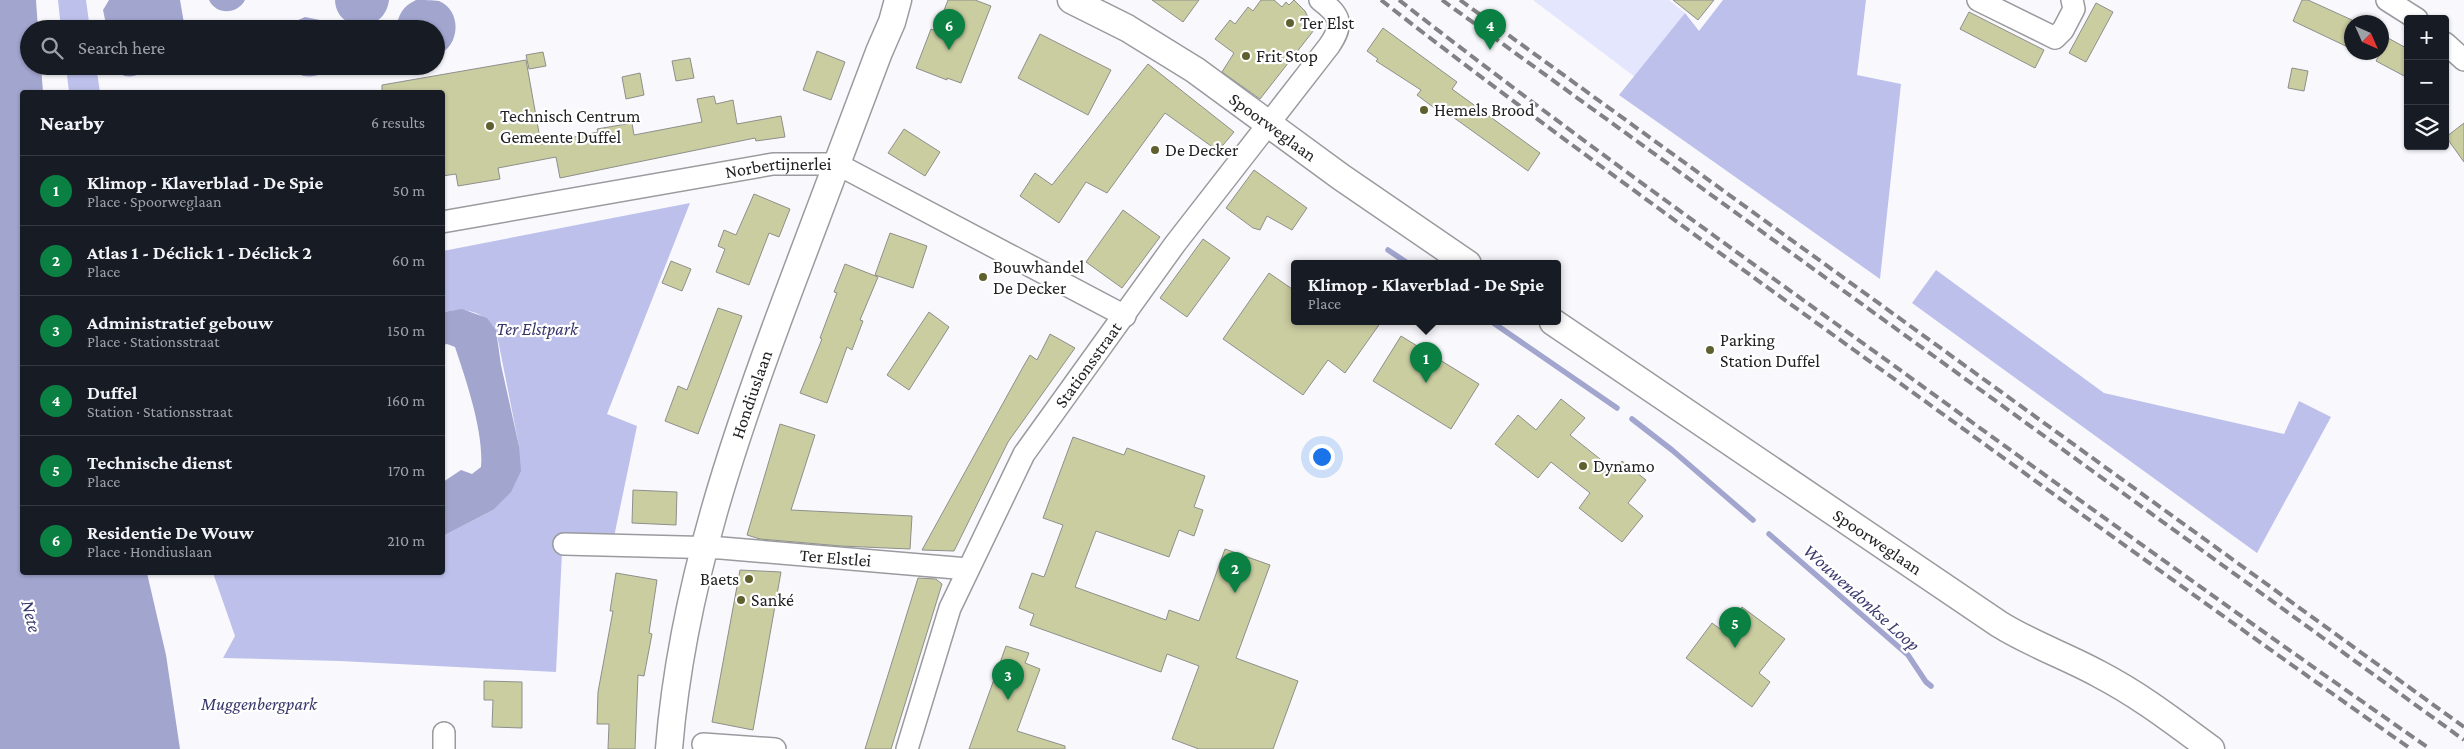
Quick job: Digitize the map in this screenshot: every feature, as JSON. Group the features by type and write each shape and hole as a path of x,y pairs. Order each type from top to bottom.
{"street":[{"name":"Hondiuslaan","path":"879,52 884,0"},
{"name":"Hondiuslaan","path":"668,749 680,659 704,549 726,466 744,410 892,22 898,0"},
{"name":"Spoorweglaan","path":"1071,0 1157,45 1462,260"},
{"name":"Stationsstraat","path":"907,749 950,608 1024,454 1175,244 1330,46 1339,31 1339,22 1331,8 1320,0"},
{"path":"1978,0 2055,38 2063,30 2074,9 2072,0"},
{"path":"2387,0 2411,15"},
{"path":"2449,47 2464,60"},
{"name":"Norbertijnerlei","path":"445,221 773,164 837,164 1125,316"},
{"name":"Spoorweglaan","path":"1557,325 1999,624 2017,635 2099,673 2153,704 2211,749"},
{"name":"Ter Elstlei","path":"564,544 721,548 968,569"},
{"path":"703,744 776,749"}],"shaded area":[{"path":"1533,0 1669,0 1685,13 1635,77"}],"green space":[{"path":"58,0 86,0 89,20 60,20"},
{"path":"1723,0 1866,0 1857,75 1901,84 1880,279 1619,95 1685,13 1699,31"},
{"path":"67,75 97,75 100,90 69,90"},
{"name":"Ter Elstpark","path":"690,203 607,414 637,426 614,537 563,533 556,672 340,661 223,658 235,636 214,575 445,575 445,535 493,510 519,446 496,330 479,314 459,310 445,312 445,251"},
{"path":"1936,270 2104,393 2284,434 2299,401 2331,417 2257,553 1912,303"}],"water":[{"name":"Nete","path":"0,0 36,0 37,20 20,20 20,75 42,75 43,90 20,90 20,575 147,575 166,655 180,749 0,749"},
{"path":"109,0 180,0 183,20 105,20 103,10"},
{"path":"209,0 245,0 232,11 221,11 212,5"},
{"path":"335,0 389,0 386,11 377,20 345,20 337,11"},
{"path":"416,0 431,0 439,1 447,6 452,13 456,29 454,38 445,51 445,20 398,20 408,5"},
{"path":"305,17 320,20 298,20"},
{"path":"462,309 487,318 496,330 501,365 519,446 521,471 511,492 493,510 445,535 445,481 461,470 472,474 481,467 481,453 477,422 455,347 445,344 445,312"}],"building":[{"path":"948,0 975,0 991,6 961,83 947,78 947,80 916,68 931,29 936,31"},
{"path":"1152,0 1199,0 1183,22"},
{"path":"1261,0 1274,0 1282,7 1286,2 1289,5 1294,0 1305,11 1314,30 1260,99 1222,72 1234,53 1215,39 1230,20 1235,24 1248,7 1253,11"},
{"path":"1673,0 1714,0 1698,20"},
{"path":"2302,0 2308,0 2344,16 2344,45 2293,21"},
{"path":"2096,3 2113,12 2086,62 2069,53"},
{"path":"1969,12 2044,50 2035,68 1960,29"},
{"path":"1383,28 1457,82 1452,89 1540,153 1528,171 1439,107 1437,110 1417,95 1421,90 1376,61 1378,59 1367,51"},
{"path":"1040,34 1111,70 1088,115 1018,78"},
{"path":"2389,39 2404,47 2404,76 2376,61 2389,60"},
{"path":"817,51 845,62 831,100 803,90"},
{"path":"543,52 546,66 529,69 526,55"},
{"path":"690,58 694,78 676,81 672,61"},
{"path":"526,60 541,144 598,132 597,129 632,123 634,135 702,122 697,99 714,96 716,104 733,100 737,124 781,116 785,137 756,141 755,138 560,178 556,157 498,168 500,179 458,186 456,174 445,176 445,90 382,90 382,85"},
{"path":"1148,64 1234,132 1218,151 1165,113 1107,193 1086,182 1059,223 1020,196 1035,173 1052,185"},
{"path":"2292,68 2308,71 2304,91 2288,88"},
{"path":"640,73 644,95 626,99 622,77"},
{"path":"2464,123 2464,162 2449,141 2449,135"},
{"path":"904,129 940,152 925,176 888,153"},
{"path":"1254,170 1307,208 1292,230 1267,216 1260,230 1253,228 1226,208"},
{"path":"754,194 790,209 779,237 769,233 749,285 716,272 725,249 718,246 724,230 736,235"},
{"path":"1123,210 1160,237 1122,288 1086,262"},
{"path":"890,233 927,246 913,288 875,275"},
{"path":"1203,239 1230,258 1187,317 1160,298"},
{"path":"671,261 691,269 682,291 662,283"},
{"path":"845,264 878,277 860,320 863,321 852,350 847,347 827,403 800,393 822,339 820,338 837,293 834,292"},
{"path":"1269,273 1291,288 1291,325 1379,325 1345,373 1328,360 1303,395 1223,339"},
{"path":"718,308 742,316 698,434 665,421 678,386 687,390"},
{"path":"929,312 949,327 909,390 887,375"},
{"path":"1050,334 1075,348 1008,442 954,551 922,550 1030,355 1037,360"},
{"path":"1401,336 1479,384 1451,429 1373,381"},
{"name":"Dynamo","path":"1561,399 1585,418 1570,435 1615,471 1622,461 1646,480 1628,503 1643,516 1622,542 1579,508 1590,493 1551,462 1538,478 1495,444 1518,415 1536,430"},
{"path":"780,424 815,435 791,510 912,516 910,549 841,546 760,539 747,535"},
{"path":"1073,437 1124,455 1127,448 1205,476 1194,507 1203,510 1194,536 1179,530 1169,557 1096,531 1075,587 1166,620 1169,610 1199,621 1225,549 1270,565 1236,658 1298,681 1273,749 1199,749 1172,739 1199,666 1167,654 1161,672 1030,625 1034,614 1019,608 1032,573 1044,577 1063,525 1043,518"},
{"path":"633,490 677,492 676,525 632,523"},
{"path":"740,570 781,572 753,730 712,722"},
{"path":"616,573 657,580 649,633 652,634 644,676 638,675 635,749 608,749 609,724 597,724 598,692 613,611 610,611"},
{"path":"918,578 936,579 942,584 891,749 865,749"},
{"path":"1742,607 1785,639 1759,673 1770,682 1752,707 1686,658 1712,623 1723,631"},
{"path":"1006,646 1029,653 1025,663 1040,669 1017,731 1065,746 1065,749 969,749"},
{"path":"484,681 522,682 522,728 492,727 493,700 484,700"}],"waterway":[{"name":"Wouwendonkse Loop","path":"1388,250 1403,260"},
{"name":"Wouwendonkse Loop","path":"1496,325 1617,408"},
{"name":"Wouwendonkse Loop","path":"1632,419 1672,450 1753,520"},
{"name":"Wouwendonkse Loop","path":"1769,534 1908,655 1926,682 1931,686"}],"railway":[{"path":"1381,0 1498,90 1675,221 2132,551 2411,749"},
{"path":"1399,0 1697,223 2153,553 2430,749"},
{"path":"1442,0 2464,740"},
{"path":"1460,0 2464,727"}],"place":[{"name":"Ter Elst","path":"1290,23"},
{"name":"Residentie De Wouw","path":"949,50"},
{"name":"Duffel","path":"1490,50"},
{"name":"Frit Stop","path":"1246,56"},
{"name":"Hemels Brood","path":"1424,110"},
{"name":"Technisch Centrum Gemeente Duffel","path":"490,126"},
{"name":"De Decker","path":"1155,150"},
{"name":"Bouwhandel De Decker","path":"983,277"},
{"name":"Parking Station Duffel","path":"1710,350"},
{"name":"Klimop - Klaverblad - De Spie","path":"1426,383"},
{"name":"Dynamo","path":"1583,466"},
{"name":"Baets","path":"749,579"},
{"name":"Atlas 1 - Déclick 1 - Déclick 2","path":"1235,593"},
{"name":"Sanké","path":"741,600"},
{"name":"Technische dienst","path":"1735,648"},
{"name":"Administratief gebouw","path":"1008,700"}],"park label":[{"name":"Muggenbergpark","path":"259,704"}]}
